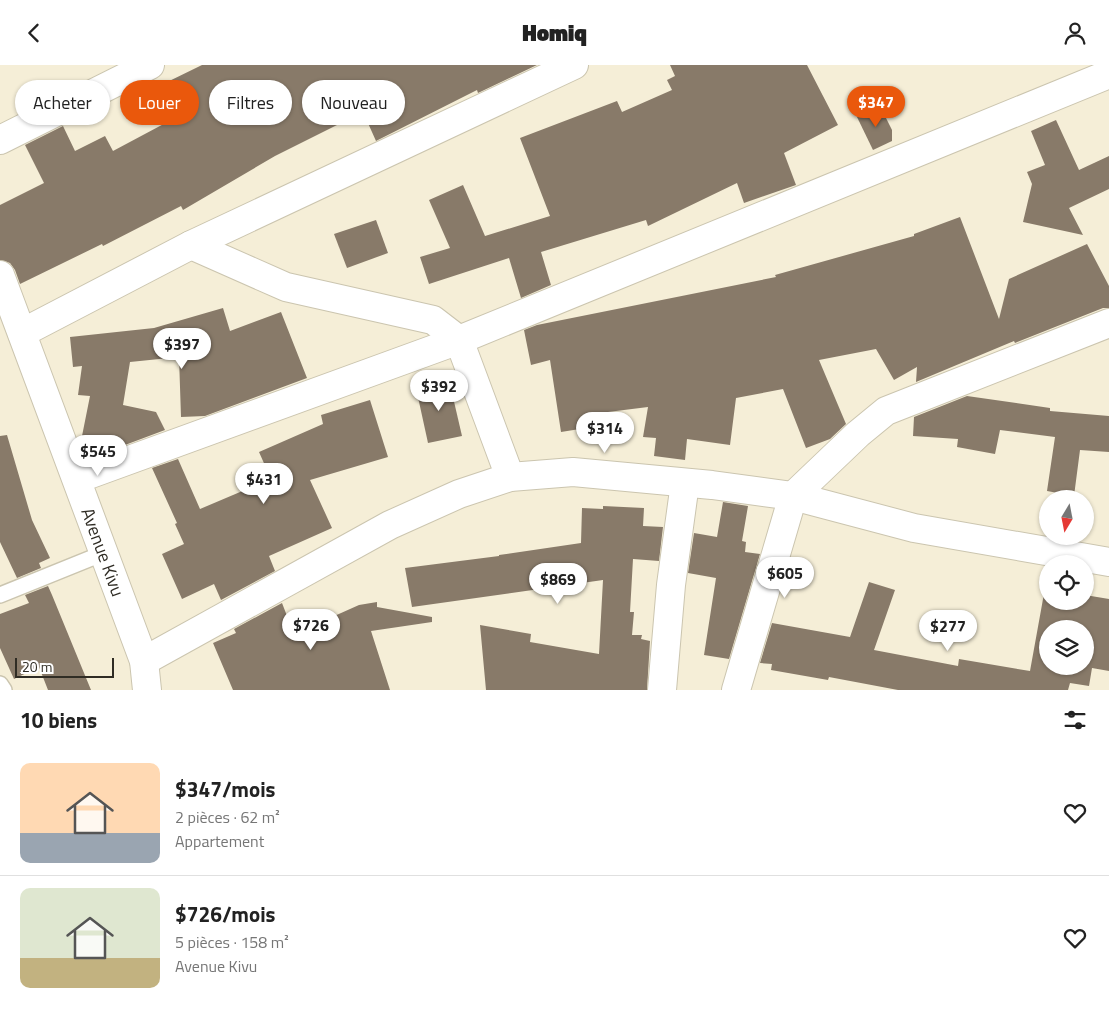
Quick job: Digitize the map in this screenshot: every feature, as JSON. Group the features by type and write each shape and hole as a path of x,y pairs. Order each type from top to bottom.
{"street":[{"path":"0,140 150,65"},
{"path":"22,333 191,245 574,65"},
{"path":"76,479 459,340 1109,74"},
{"path":"191,245 286,287 433,320 459,340 510,477"},
{"name":"Avenue Kivu","path":"0,275 144,661 146,690"},
{"path":"736,690 794,496 858,434 886,411 1109,323"},
{"path":"144,661 390,525 460,494 510,477 573,472 794,496 914,528 1109,562"},
{"path":"662,690 671,585 685,483"}],"lane":[{"path":"0,595 104,553"},
{"path":"0,684 4,690"}],"building":[{"path":"202,65 537,65 478,93 477,90 376,141 369,125 405,125 405,80 302,80 302,125 337,125 275,156 183,210 181,206 103,246 102,244 20,284 15,270 10,263 0,260 0,205 44,183 25,145 63,126 75,151 105,136 113,151 162,125 199,125 199,80 171,80"},
{"path":"670,65 807,65 838,125 784,153 796,185 744,203 737,183 648,226 646,220 541,252 551,285 521,298 509,258 429,284 420,257 450,248 429,200 463,185 485,236 550,216 520,138 617,101 622,112 672,90 667,80 675,76"},
{"path":"880,106 892,130 892,141 873,150 857,117"},
{"path":"1056,120 1079,170 1109,156 1109,189 1069,208 1083,235 1023,222 1032,184 1027,172 1045,165 1031,131"},
{"path":"960,217 999,319 1009,279 1087,244 1109,286 1109,308 1103,308 1015,343 1014,341 916,382 917,367 894,380 876,349 819,360 846,424 830,439 806,448 783,389 736,398 730,445 687,439 685,460 654,456 656,438 643,437 648,407 584,415 586,428 561,432 550,360 531,365 524,330 537,325 776,277 775,275 914,236 914,234"},
{"path":"376,220 388,253 347,268 334,234"},
{"path":"223,308 230,331 281,312 307,378 205,416 181,417 179,357 130,362 123,405 156,412 165,430 117,448 81,441 90,396 78,395 82,366 73,367 70,337 154,328"},
{"path":"449,380 462,436 428,443 416,388"},
{"path":"967,396 1050,408 1050,411 1109,416 1109,452 1080,450 1075,490 1047,490 1055,437 1000,430 995,454 957,447 958,439 913,436 914,417"},
{"path":"370,400 388,457 310,480 332,528 269,556 275,571 221,600 214,584 182,599 162,554 184,544 175,524 177,523 152,468 178,459 200,509 271,479 259,452 323,424 321,415"},
{"path":"7,435 32,520 50,558 39,563 41,568 17,578 0,542 0,436"},
{"path":"723,502 748,506 742,541 746,542 745,552 760,554 729,659 704,655 716,578 688,573 694,533 717,537"},
{"path":"603,506 644,508 643,526 663,527 659,561 633,559 630,612 634,612 632,635 642,635 641,639 650,641 647,690 486,690 480,625 531,634 530,642 599,654 603,580 412,607 405,568 581,543 582,508 603,509"},
{"path":"869,582 895,590 874,650 958,666 959,659 1030,671 1039,621 1039,675 1091,675 1089,686 1070,683 1068,690 898,690 829,677 828,680 771,670 772,664 760,663 772,623 850,637"},
{"path":"48,586 91,690 48,690 39,667 14,679 0,648 0,614 29,603 25,595"},
{"path":"1094,596 1109,599 1109,671 1094,668 1094,620 1039,620 1041,610 1094,610"},
{"path":"377,602 377,607 432,617 432,622 371,631 390,690 233,690 213,643 236,633 234,629 282,603 294,634 359,605"}]}
